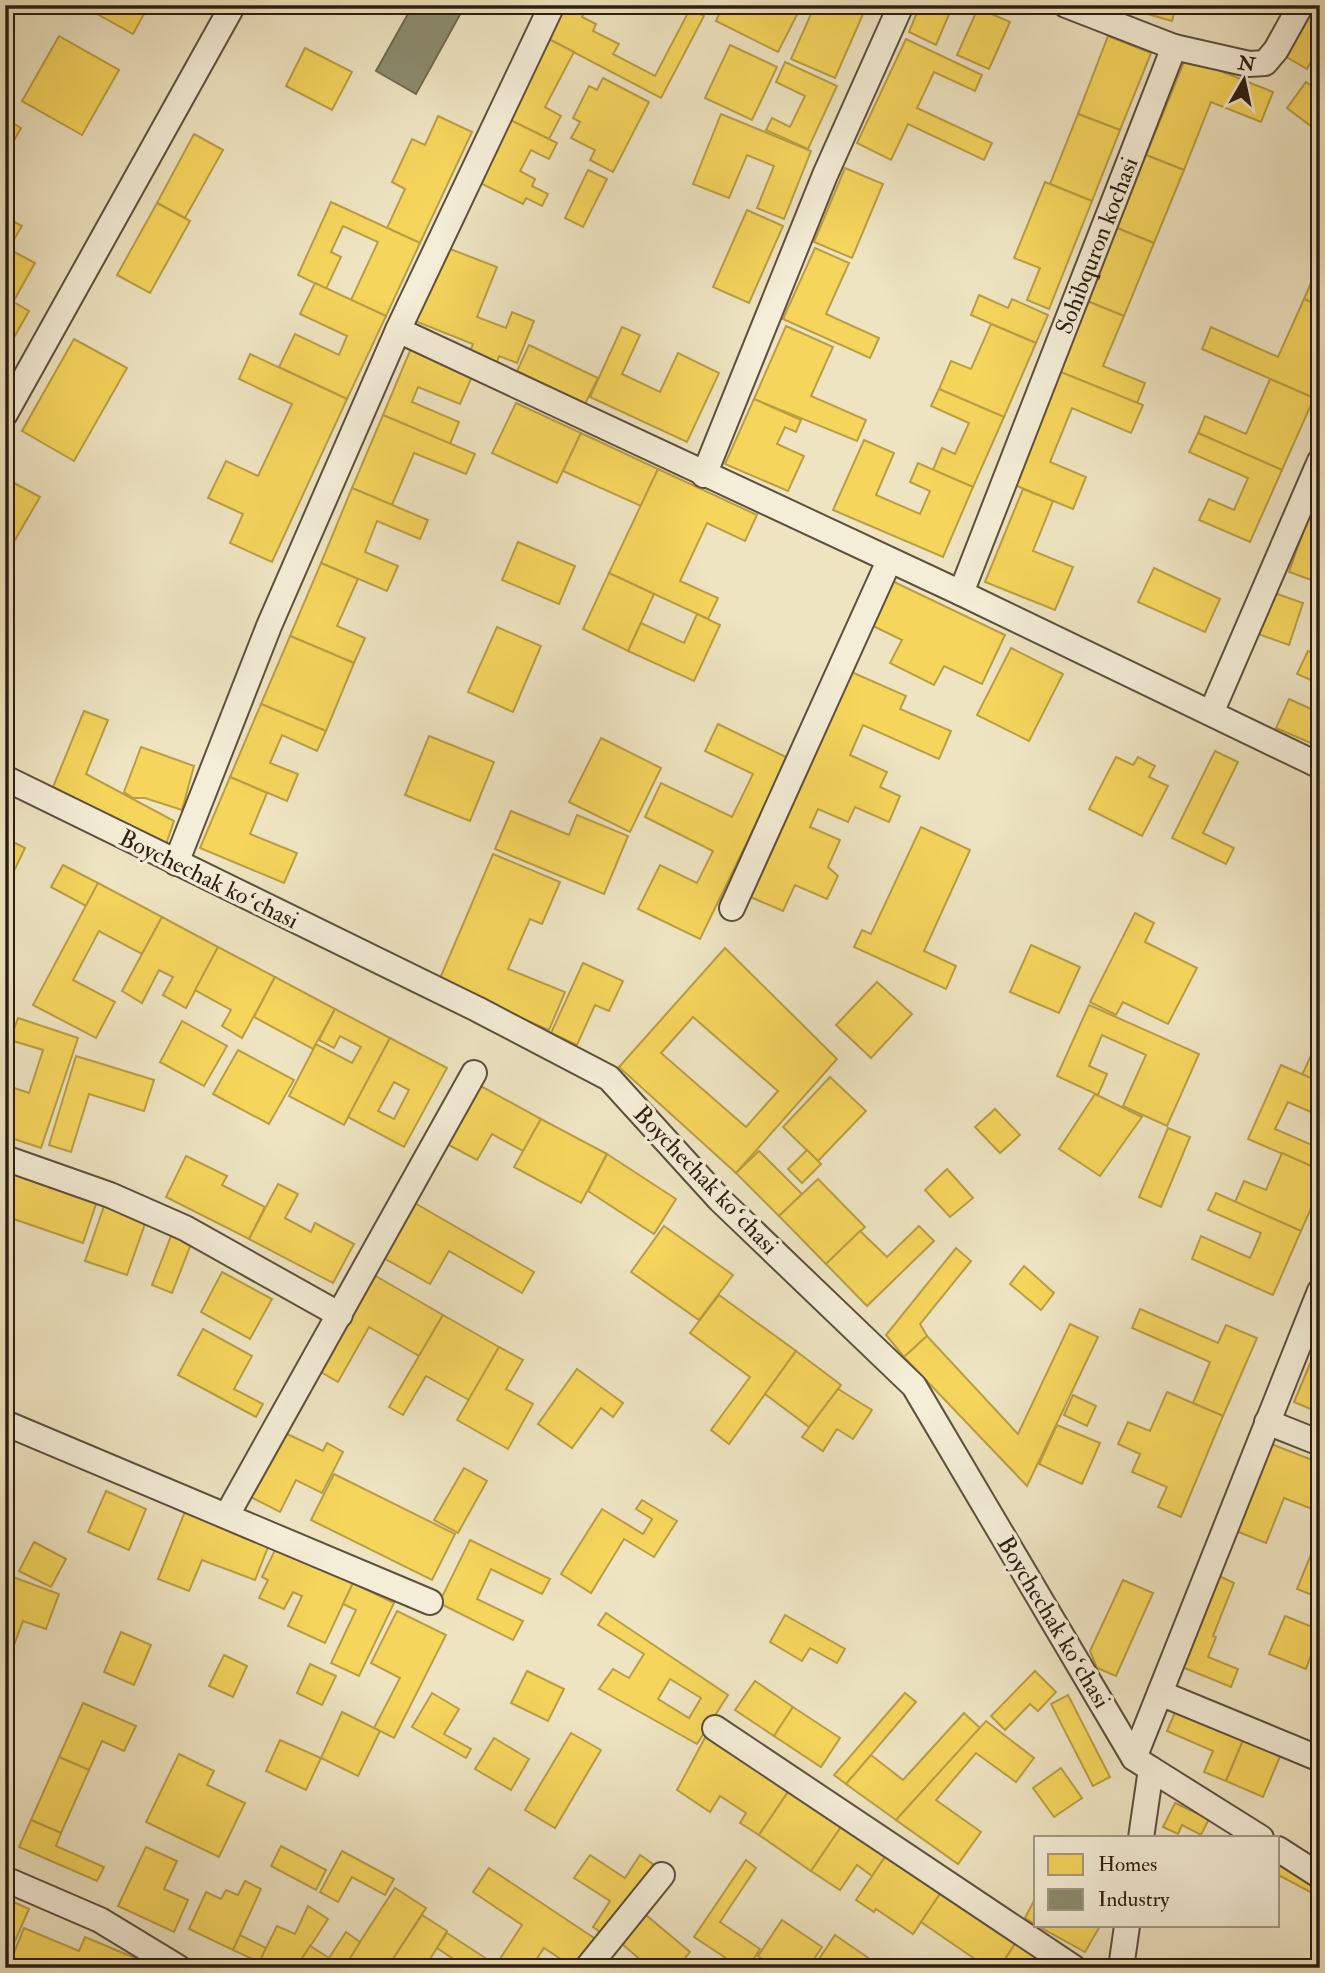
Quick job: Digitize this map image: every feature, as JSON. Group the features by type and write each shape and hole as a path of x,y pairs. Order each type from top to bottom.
{"street":[{"path":"5,414 233,5"},
{"path":"176,863 269,626 398,330 552,5"},
{"path":"704,475 825,175 901,5"},
{"path":"1077,7 1174,47 1249,64 1265,63 1276,50 1301,5"},
{"name":"Sohibquron kochasi","path":"961,593 1174,47"},
{"path":"398,330 961,593 1320,766"},
{"path":"1211,713 1320,461"},
{"path":"732,908 889,561"},
{"name":"Boychechak koʻchasi","path":"5,778 477,1009 609,1078 720,1200 914,1386 1143,1763"},
{"path":"227,1514 474,1073"},
{"path":"5,1158 110,1195 185,1228 340,1315"},
{"path":"1141,1836 1143,1763 1160,1693 1320,1291"},
{"path":"1266,1422 1320,1443"},
{"path":"5,1423 227,1514 430,1602"},
{"path":"1160,1693 1320,1759"},
{"path":"715,1728 1073,1968"},
{"path":"1143,1763 1258,1836"},
{"path":"1280,1850 1320,1876"},
{"path":"587,1968 662,1875"},
{"path":"5,1879 100,1920 179,1968"},
{"path":"1121,1968 1127,1927"}],"building: Homes":[{"path":"81,5 149,5 133,34"},
{"path":"556,5 589,5 582,17 596,24 593,31 619,44 613,54 655,76 690,9 704,16 661,98 541,35"},
{"path":"723,5 802,5 778,52 716,21"},
{"path":"815,5 867,5 835,78 791,59"},
{"path":"920,5 953,5 936,45 909,32"},
{"path":"1116,5 1176,5 1172,21"},
{"path":"1311,5 1320,5 1320,46 1307,69 1283,55"},
{"path":"978,8 1010,22 989,69 957,55"},
{"path":"541,35 574,52 545,107 561,116 549,139 502,116"},
{"path":"59,36 119,70 82,135 22,101"},
{"path":"1108,36 1151,53 1120,130 1078,114"},
{"path":"906,39 982,75 975,91 934,72 917,108 992,143 984,160 908,124 891,160 857,143"},
{"path":"730,45 777,67 752,120 705,98"},
{"path":"305,48 352,72 332,110 286,86"},
{"path":"1186,57 1273,92 1261,122 1211,102 1184,170 1146,155"},
{"path":"785,62 837,86 808,149 766,130 772,118 790,127 805,96 776,82"},
{"path":"603,78 649,102 613,172 590,160 595,150 571,138 580,122 573,118 589,86 597,90"},
{"path":"1306,82 1320,92 1320,124 1316,130 1287,108"},
{"path":"721,114 811,151 784,219 757,208 774,166 747,155 729,198 693,184"},
{"path":"1078,114 1120,130 1092,201 1050,184"},
{"path":"438,116 472,132 420,243 387,228 405,189 392,182 412,139 425,145"},
{"path":"502,116 557,143 549,159 531,150 520,171 535,179 532,186 548,194 542,206 526,198 523,204 472,179"},
{"path":"5,118 21,128 12,144 5,140"},
{"path":"194,134 223,150 185,218 157,203"},
{"path":"1146,155 1184,170 1154,243 1117,228"},
{"path":"845,168 883,184 852,258 814,242"},
{"path":"588,170 607,179 583,227 565,218"},
{"path":"1045,182 1092,201 1049,309 1027,300 1040,268 1014,258"},
{"path":"331,202 420,243 386,316 351,300 378,242 343,226 331,252 341,257 326,289 298,275"},
{"path":"157,203 190,221 150,293 117,275"},
{"path":"747,210 783,226 749,303 713,287"},
{"path":"5,217 22,226 10,246 5,243"},
{"path":"1117,228 1154,243 1124,316 1087,301"},
{"path":"5,247 35,263 13,302 5,297"},
{"path":"445,247 497,267 477,317 506,328 512,312 534,321 517,363 499,356 496,365 469,354 473,344 415,321"},
{"path":"815,248 849,263 826,314 879,338 870,358 783,319"},
{"path":"1320,262 1320,306 1304,299"},
{"path":"315,283 386,316 347,399 279,367 295,334 339,355 347,336 300,314"},
{"path":"979,295 1008,308 1012,299 1048,315 1036,343 971,315"},
{"path":"5,297 29,311 5,353"},
{"path":"1304,299 1320,306 1320,385 1314,398 1202,349 1211,327 1278,357"},
{"path":"1087,301 1124,316 1103,366 1145,383 1137,403 1058,371"},
{"path":"991,324 1036,343 1004,417 939,389 951,361 971,369"},
{"path":"786,326 833,347 811,396 866,420 857,441 754,399"},
{"path":"622,327 640,335 622,374 660,392 678,353 719,373 687,442 590,397"},
{"path":"74,339 127,368 74,461 22,431"},
{"path":"529,345 598,378 585,404 517,371"},
{"path":"412,346 474,372 460,404 418,387 412,402 459,422 450,444 383,415"},
{"path":"250,354 347,399 272,562 230,543 243,514 208,498 226,461 258,476 292,404 239,379"},
{"path":"1058,371 1143,405 1131,433 1072,408 1050,462 1086,477 1073,509 1012,484"},
{"path":"1270,379 1314,398 1282,470 1198,433 1205,416 1246,434"},
{"path":"939,389 1004,417 973,487 933,470 942,448 955,454 969,423 931,406"},
{"path":"754,399 801,420 796,432 785,427 777,444 804,456 788,491 725,464"},
{"path":"516,403 581,433 557,483 492,453"},
{"path":"383,415 475,454 466,474 414,453 392,505 352,488"},
{"path":"581,433 658,469 641,506 563,471"},
{"path":"1198,433 1282,470 1250,542 1199,520 1209,499 1234,510 1248,478 1189,452"},
{"path":"864,440 894,453 876,495 920,514 930,491 910,482 918,463 973,487 943,557 833,510"},
{"path":"658,469 757,515 745,541 707,523 680,581 718,598 708,619 609,573"},
{"path":"5,478 40,497 5,557"},
{"path":"352,488 428,520 420,539 377,521 365,552 398,566 387,591 321,563"},
{"path":"1023,489 1053,501 1033,551 1073,567 1055,610 985,582"},
{"path":"1312,507 1320,509 1320,583 1289,572"},
{"path":"518,542 575,566 559,604 502,580"},
{"path":"321,563 358,579 337,626 365,638 354,663 290,636"},
{"path":"1154,568 1220,599 1205,632 1138,602"},
{"path":"609,573 654,594 628,651 583,629"},
{"path":"890,580 1005,635 982,684 944,666 934,685 890,663 902,640 869,624"},
{"path":"1269,591 1303,603 1289,645 1255,633"},
{"path":"697,614 720,625 694,681 628,651 641,623 684,643"},
{"path":"497,627 541,646 513,712 468,692"},
{"path":"290,636 354,663 326,731 261,704"},
{"path":"1011,648 1063,674 1029,741 977,715"},
{"path":"1308,651 1320,656 1320,684 1297,674"},
{"path":"847,670 906,696 900,709 951,731 939,759 863,725 850,755 887,772 880,787 900,796 889,822 855,807 848,822 818,809 810,827 840,840 828,867 838,876 827,899 795,885 783,911 748,896"},
{"path":"1289,699 1320,713 1320,747 1276,728"},
{"path":"261,704 326,731 317,751 282,735 270,763 298,774 287,801 230,777"},
{"path":"84,711 108,720 86,774 174,821 166,844 53,787"},
{"path":"718,724 788,758 700,939 638,909 660,865 697,883 713,851 645,817 661,783 732,817 753,774 705,751"},
{"path":"429,736 494,762 470,821 405,795"},
{"path":"601,738 661,768 630,832 569,802"},
{"path":"141,747 194,766 182,810 145,798 133,798 124,792"},
{"path":"1215,751 1238,762 1203,833 1234,848 1226,864 1172,838"},
{"path":"1116,757 1133,765 1138,757 1155,766 1149,777 1168,786 1142,836 1089,809"},
{"path":"230,777 267,793 250,834 297,853 284,883 200,848"},
{"path":"511,811 569,835 577,815 628,836 604,894 495,849"},
{"path":"921,827 970,850 924,951 956,966 946,989 854,947 862,930 871,934"},
{"path":"5,838 25,848 15,869 5,864"},
{"path":"493,854 560,882 542,924 530,919 508,969 565,992 549,1030 438,983"},
{"path":"63,865 98,883 86,906 51,887"},
{"path":"98,883 162,917 142,954 99,931 73,980 115,1002 96,1038 33,1005"},
{"path":"1135,913 1154,923 1145,942 1197,968 1168,1024 1123,1002 1116,1015 1090,1002"},
{"path":"162,917 218,947 186,1008 163,995 173,977 159,970 142,1003 122,991"},
{"path":"1031,945 1080,967 1059,1013 1010,992"},
{"path":"218,947 275,977 242,1038 222,1026 231,1010 195,990"},
{"path":"725,948 837,1059 736,1173 619,1067","holes":["693,1017 778,1091 746,1127 661,1053"]},
{"path":"583,963 623,981 609,1011 595,1005 577,1045 551,1033"},
{"path":"275,977 335,1009 313,1049 254,1017"},
{"path":"877,982 912,1014 871,1058 836,1025"},
{"path":"1089,1005 1199,1054 1167,1126 1123,1106 1146,1055 1102,1035 1089,1066 1107,1074 1098,1095 1057,1076"},
{"path":"335,1009 390,1038 344,1125 289,1096 316,1044 352,1063 361,1047 340,1036 334,1048 319,1040"},
{"path":"18,1018 78,1038 41,1148 5,1136 5,1085 29,1093 43,1050 10,1040"},
{"path":"182,1021 227,1046 204,1086 160,1062"},
{"path":"1320,1036 1320,1082 1302,1075"},
{"path":"390,1038 447,1068 404,1147 348,1117","holes":["394,1082 409,1090 394,1119 378,1111"]},
{"path":"238,1050 294,1080 269,1124 213,1094"},
{"path":"76,1056 154,1080 144,1111 89,1094 71,1152 49,1145"},
{"path":"1281,1065 1320,1082 1320,1116 1288,1102 1275,1129 1314,1146 1320,1133 1320,1170 1248,1139"},
{"path":"830,1077 866,1111 818,1161 783,1127"},
{"path":"477,1084 541,1119 523,1151 492,1134 477,1160 445,1143"},
{"path":"1095,1094 1142,1117 1100,1176 1059,1149"},
{"path":"995,1109 1020,1135 1000,1153 975,1127"},
{"path":"541,1119 607,1154 581,1203 514,1167"},
{"path":"1168,1128 1190,1137 1161,1207 1139,1197"},
{"path":"807,1150 821,1164 802,1183 788,1169"},
{"path":"759,1151 802,1194 779,1216 736,1173"},
{"path":"1282,1153 1320,1170 1320,1188 1301,1231 1235,1202 1244,1181 1266,1190"},
{"path":"607,1154 676,1199 654,1234 588,1191"},
{"path":"186,1156 227,1176 222,1185 265,1207 249,1239 166,1197"},
{"path":"5,1169 97,1201 83,1243 5,1216"},
{"path":"947,1169 973,1198 950,1217 925,1190"},
{"path":"818,1179 865,1227 826,1264 779,1216"},
{"path":"278,1184 298,1194 285,1218 311,1232 315,1223 354,1244 333,1283 249,1239"},
{"path":"1216,1193 1301,1231 1273,1295 1192,1259 1201,1236 1250,1258 1261,1233 1208,1210"},
{"path":"413,1202 534,1272 522,1293 449,1251 430,1284 382,1257"},
{"path":"104,1206 146,1221 127,1275 85,1261"},
{"path":"664,1226 733,1275 699,1320 631,1272"},
{"path":"919,1226 934,1241 867,1306 826,1264 860,1231 887,1257"},
{"path":"171,1236 191,1244 172,1293 152,1285"},
{"path":"956,1248 971,1261 920,1324 927,1336 904,1357 886,1335"},
{"path":"1024,1266 1054,1293 1041,1310 1010,1284"},
{"path":"222,1272 272,1299 250,1339 201,1312"},
{"path":"374,1275 443,1315 419,1356 369,1327 338,1382 319,1371"},
{"path":"719,1295 796,1351 729,1444 711,1430 750,1377 690,1333"},
{"path":"1140,1309 1218,1343 1226,1325 1257,1338 1223,1416 1193,1403 1210,1362 1132,1328"},
{"path":"443,1315 499,1347 469,1400 426,1376 403,1415 389,1407"},
{"path":"1070,1324 1098,1337 1027,1486 904,1357 927,1336 1018,1434"},
{"path":"203,1329 252,1356 234,1389 263,1404 256,1417 178,1375"},
{"path":"1320,1340 1320,1413 1294,1402"},
{"path":"499,1347 523,1360 506,1389 533,1404 508,1449 457,1420"},
{"path":"796,1351 841,1385 809,1427 765,1394"},
{"path":"577,1369 623,1403 613,1417 601,1408 572,1448 538,1424"},
{"path":"838,1389 872,1410 853,1439 837,1429 823,1451 802,1437"},
{"path":"1167,1392 1223,1416 1181,1517 1158,1507 1167,1487 1132,1472 1140,1454 1118,1444 1128,1422 1150,1431"},
{"path":"1073,1395 1096,1406 1087,1426 1064,1415"},
{"path":"1057,1425 1100,1443 1082,1484 1039,1464"},
{"path":"283,1432 323,1451 327,1443 343,1452 322,1493 296,1480 280,1512 251,1497"},
{"path":"1271,1444 1320,1463 1320,1512 1284,1498 1266,1543 1236,1531"},
{"path":"464,1468 487,1481 458,1533 434,1520"},
{"path":"334,1474 455,1534 432,1580 311,1520"},
{"path":"106,1491 146,1509 129,1550 88,1532"},
{"path":"642,1500 677,1521 654,1557 624,1539 591,1593 561,1574 602,1509 643,1534 652,1519 636,1509"},
{"path":"186,1509 270,1542 255,1580 202,1560 189,1591 158,1579"},
{"path":"1320,1532 1320,1598 1297,1589"},
{"path":"470,1540 550,1579 542,1594 491,1569 477,1599 523,1621 513,1640 439,1603"},
{"path":"34,1542 66,1559 51,1587 19,1571"},
{"path":"276,1548 353,1583 325,1643 288,1626 302,1596 293,1592 284,1609 259,1598 268,1580 262,1577"},
{"path":"1219,1576 1234,1583 1213,1636 1216,1637 1208,1657 1238,1669 1231,1687 1182,1667"},
{"path":"13,1577 59,1594 46,1629 23,1621 7,1664 5,1598"},
{"path":"1123,1580 1153,1593 1116,1676 1097,1668 1090,1651"},
{"path":"353,1583 394,1603 359,1676 331,1663 356,1610 343,1604"},
{"path":"397,1611 446,1635 394,1738 374,1728 400,1678 371,1663"},
{"path":"606,1613 728,1695 697,1744 599,1689 613,1669 629,1678 644,1654 598,1625","holes":["670,1679 701,1698 689,1718 658,1699"]},
{"path":"785,1615 845,1649 837,1663 810,1648 802,1661 770,1642"},
{"path":"1285,1616 1320,1630 1306,1669 1269,1654"},
{"path":"121,1632 151,1645 134,1685 104,1672"},
{"path":"224,1655 247,1666 233,1697 209,1686"},
{"path":"310,1664 336,1676 322,1705 297,1693"},
{"path":"527,1671 564,1689 548,1721 511,1703"},
{"path":"1035,1671 1056,1692 1038,1711 1030,1704 1005,1730 991,1716"},
{"path":"755,1681 793,1707 774,1736 735,1710"},
{"path":"432,1693 459,1709 444,1734 471,1749 466,1758 412,1727"},
{"path":"905,1693 916,1702 846,1784 834,1775"},
{"path":"1068,1695 1110,1777 1093,1786 1051,1704"},
{"path":"83,1703 136,1726 124,1751 102,1741 89,1770 59,1757"},
{"path":"793,1707 840,1738 821,1767 774,1736"},
{"path":"1176,1710 1244,1738 1226,1781 1204,1772 1213,1751 1167,1731"},
{"path":"342,1712 380,1731 358,1776 321,1758"},
{"path":"964,1713 980,1728 896,1820 846,1784 871,1755 903,1780"},
{"path":"986,1721 1034,1758 1016,1782 976,1753 936,1800 981,1832 958,1864 896,1820"},
{"path":"571,1733 601,1750 555,1828 525,1810"},
{"path":"707,1734 790,1789 759,1835 740,1823 746,1813 720,1796 710,1812 677,1790"},
{"path":"494,1738 529,1759 511,1790 475,1769"},
{"path":"1244,1738 1281,1754 1263,1797 1226,1781"},
{"path":"280,1740 321,1758 306,1790 266,1771"},
{"path":"179,1754 214,1771 207,1785 245,1803 219,1857 146,1822"},
{"path":"59,1757 89,1770 61,1833 31,1820"},
{"path":"1061,1768 1082,1798 1054,1817 1033,1788"},
{"path":"790,1789 843,1824 811,1871 759,1835"},
{"path":"1175,1803 1209,1819 1201,1835 1182,1825 1178,1834 1163,1827"},
{"path":"31,1820 61,1833 56,1846 104,1867 97,1881 19,1847"},
{"path":"843,1824 887,1854 872,1876 857,1865 840,1890 811,1871"},
{"path":"281,1846 326,1870 316,1890 271,1866"},
{"path":"146,1847 177,1861 164,1889 188,1900 174,1932 118,1906"},
{"path":"342,1851 394,1879 385,1895 352,1877 338,1902 320,1892"},
{"path":"887,1854 942,1891 913,1934 876,1909 874,1912 856,1900"},
{"path":"590,1855 625,1878 640,1855 657,1867 609,1938 593,1927 610,1901 574,1878"},
{"path":"1280,1857 1320,1885 1314,1894 1280,1876"},
{"path":"746,1860 756,1868 720,1922 760,1949 748,1968 741,1968 694,1937"},
{"path":"489,1868 600,1942 582,1968 574,1968 544,1948 534,1963 541,1968 500,1968 496,1965 522,1925 473,1892"},
{"path":"245,1881 261,1889 233,1950 189,1929 206,1892 221,1899 226,1890 238,1895"},
{"path":"395,1888 426,1908 387,1968 343,1968"},
{"path":"942,1891 1017,1941 999,1968 988,1968 921,1922"},
{"path":"5,1898 29,1909 8,1957 5,1955"},
{"path":"1034,1901 1034,1924 1025,1918"},
{"path":"308,1906 328,1919 296,1968 271,1968 259,1962 277,1926 295,1934"},
{"path":"422,1915 447,1931 424,1968 387,1968"},
{"path":"646,1915 690,1952 677,1968 650,1968 622,1944"},
{"path":"782,1920 822,1947 808,1968 775,1968 758,1956"},
{"path":"1040,1927 1099,1927 1085,1952"},
{"path":"24,1928 79,1951 85,1937 159,1968 8,1967"},
{"path":"346,1932 360,1942 344,1968 296,1968 310,1946 329,1958"},
{"path":"447,1933 500,1968 467,1968 437,1948"},
{"path":"240,1935 266,1948 259,1962 233,1950"},
{"path":"835,1935 880,1966 879,1968 820,1968 815,1965"},
{"path":"1017,1941 1057,1968 999,1968"}],"building: Industry":[{"path":"413,5 451,5 462,11 416,94 376,71"}]}
